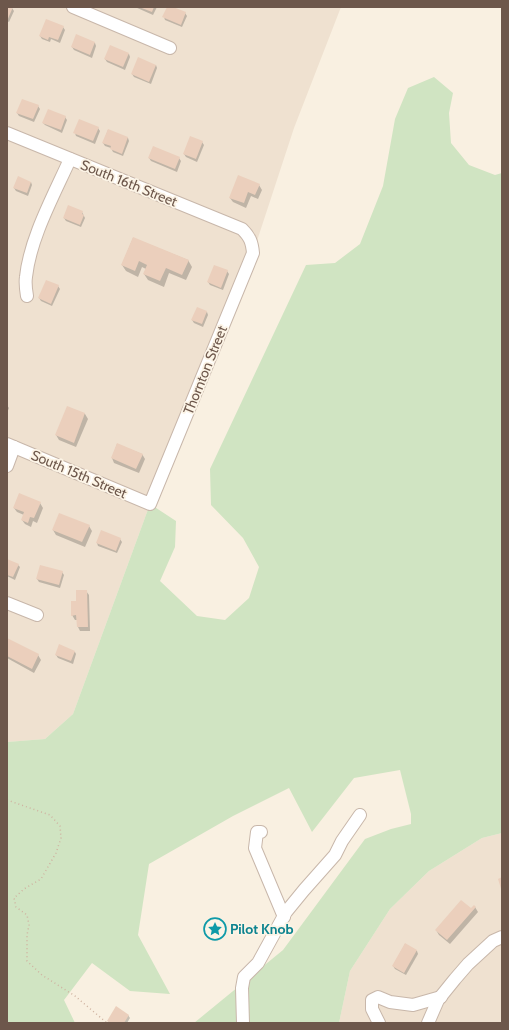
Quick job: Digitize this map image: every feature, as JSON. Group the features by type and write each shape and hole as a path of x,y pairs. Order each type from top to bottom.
{"street":[{"path":"73,7 170,48"},
{"name":"South 16th Street","path":"7,133 242,229 249,236"},
{"path":"27,296 25,278 30,254 39,227 70,159"},
{"name":"Thornton Street","path":"150,504 253,253 249,236"},
{"path":"7,466 11,445"},
{"name":"South 15th Street","path":"11,445 150,504"},
{"path":"7,603 37,615"},
{"path":"243,1023 242,988 244,977 258,963 284,916 304,890 335,856 342,841 360,815"},
{"path":"261,832 257,832 255,848 284,916"},
{"path":"428,1023 438,1000 455,979 492,941 502,937"},
{"path":"379,1023 372,1009 372,1000 378,997 390,1002 413,1005 441,997"}],"path":[{"path":"7,800 50,816 60,826 60,838 56,853 40,879 24,889 14,898 16,907 27,915 29,925 27,936 27,961 42,975 75,996 107,1023"}],"shaded area":[{"path":"7,7 341,7 294,128 253,253 150,504 73,714 45,739 7,742"},
{"path":"502,833 502,1023 339,1023 350,971 390,909 429,871 482,838"}],"green space":[{"path":"434,77 453,93 449,113 451,143 469,165 495,175 502,173 502,833 482,838 429,871 390,909 350,971 339,1023 194,1023 283,950 365,839 391,829 411,824 411,814 400,770 354,778 312,832 289,788 233,816 149,864 138,935 170,994 130,991 92,963 64,1000 75,1023 7,1023 7,742 45,739 73,714 150,504 176,521 175,547 160,581 197,616 225,620 249,598 259,567 243,538 211,505 210,469 306,265 335,263 360,244 383,186 395,119 408,88"}],"building":[{"path":"7,7 13,7 7,21"},
{"path":"139,7 154,7 152,12"},
{"path":"167,7 173,7 186,12 181,25 162,17"},
{"path":"46,19 64,26 58,40 49,37 48,40 39,36"},
{"path":"76,34 95,42 90,55 71,47"},
{"path":"110,45 129,53 123,67 104,59"},
{"path":"138,57 156,65 149,82 131,74"},
{"path":"22,99 39,105 33,119 16,113"},
{"path":"48,109 66,116 61,130 42,123"},
{"path":"79,119 99,127 93,141 73,133"},
{"path":"108,129 128,137 122,154 110,149 111,146 102,143"},
{"path":"190,136 203,141 196,159 183,154"},
{"path":"153,146 180,157 175,169 148,158"},
{"path":"238,175 260,184 255,195 248,192 244,203 229,198"},
{"path":"18,176 31,182 27,193 13,188"},
{"path":"68,205 83,211 82,214 84,215 80,225 63,218"},
{"path":"133,237 189,260 182,275 166,268 160,281 143,274 147,265 139,261 135,271 121,265"},
{"path":"214,265 228,270 221,288 207,282"},
{"path":"46,280 59,285 51,304 38,298"},
{"path":"197,307 207,311 202,324 191,320"},
{"path":"67,406 85,413 74,443 55,435"},
{"path":"117,443 143,454 136,469 111,458"},
{"path":"19,493 41,502 34,518 30,517 28,523 21,520 24,512 13,508"},
{"path":"59,513 90,525 82,542 52,530"},
{"path":"101,530 121,538 116,551 96,543"},
{"path":"7,559 19,564 13,577 7,575"},
{"path":"40,565 63,571 59,585 36,579"},
{"path":"76,590 87,590 88,627 77,627 76,615 71,616 71,601 76,601"},
{"path":"7,638 39,654 32,669 7,656"},
{"path":"59,644 75,651 71,661 55,655"},
{"path":"502,877 502,892 498,879"},
{"path":"461,900 471,908 474,905 476,907 447,940 435,930"},
{"path":"405,943 417,950 404,973 392,966"},
{"path":"116,1006 129,1015 124,1023 111,1023 107,1021"}],"place":[{"name":"Pilot Knob","path":"215,929"}]}
